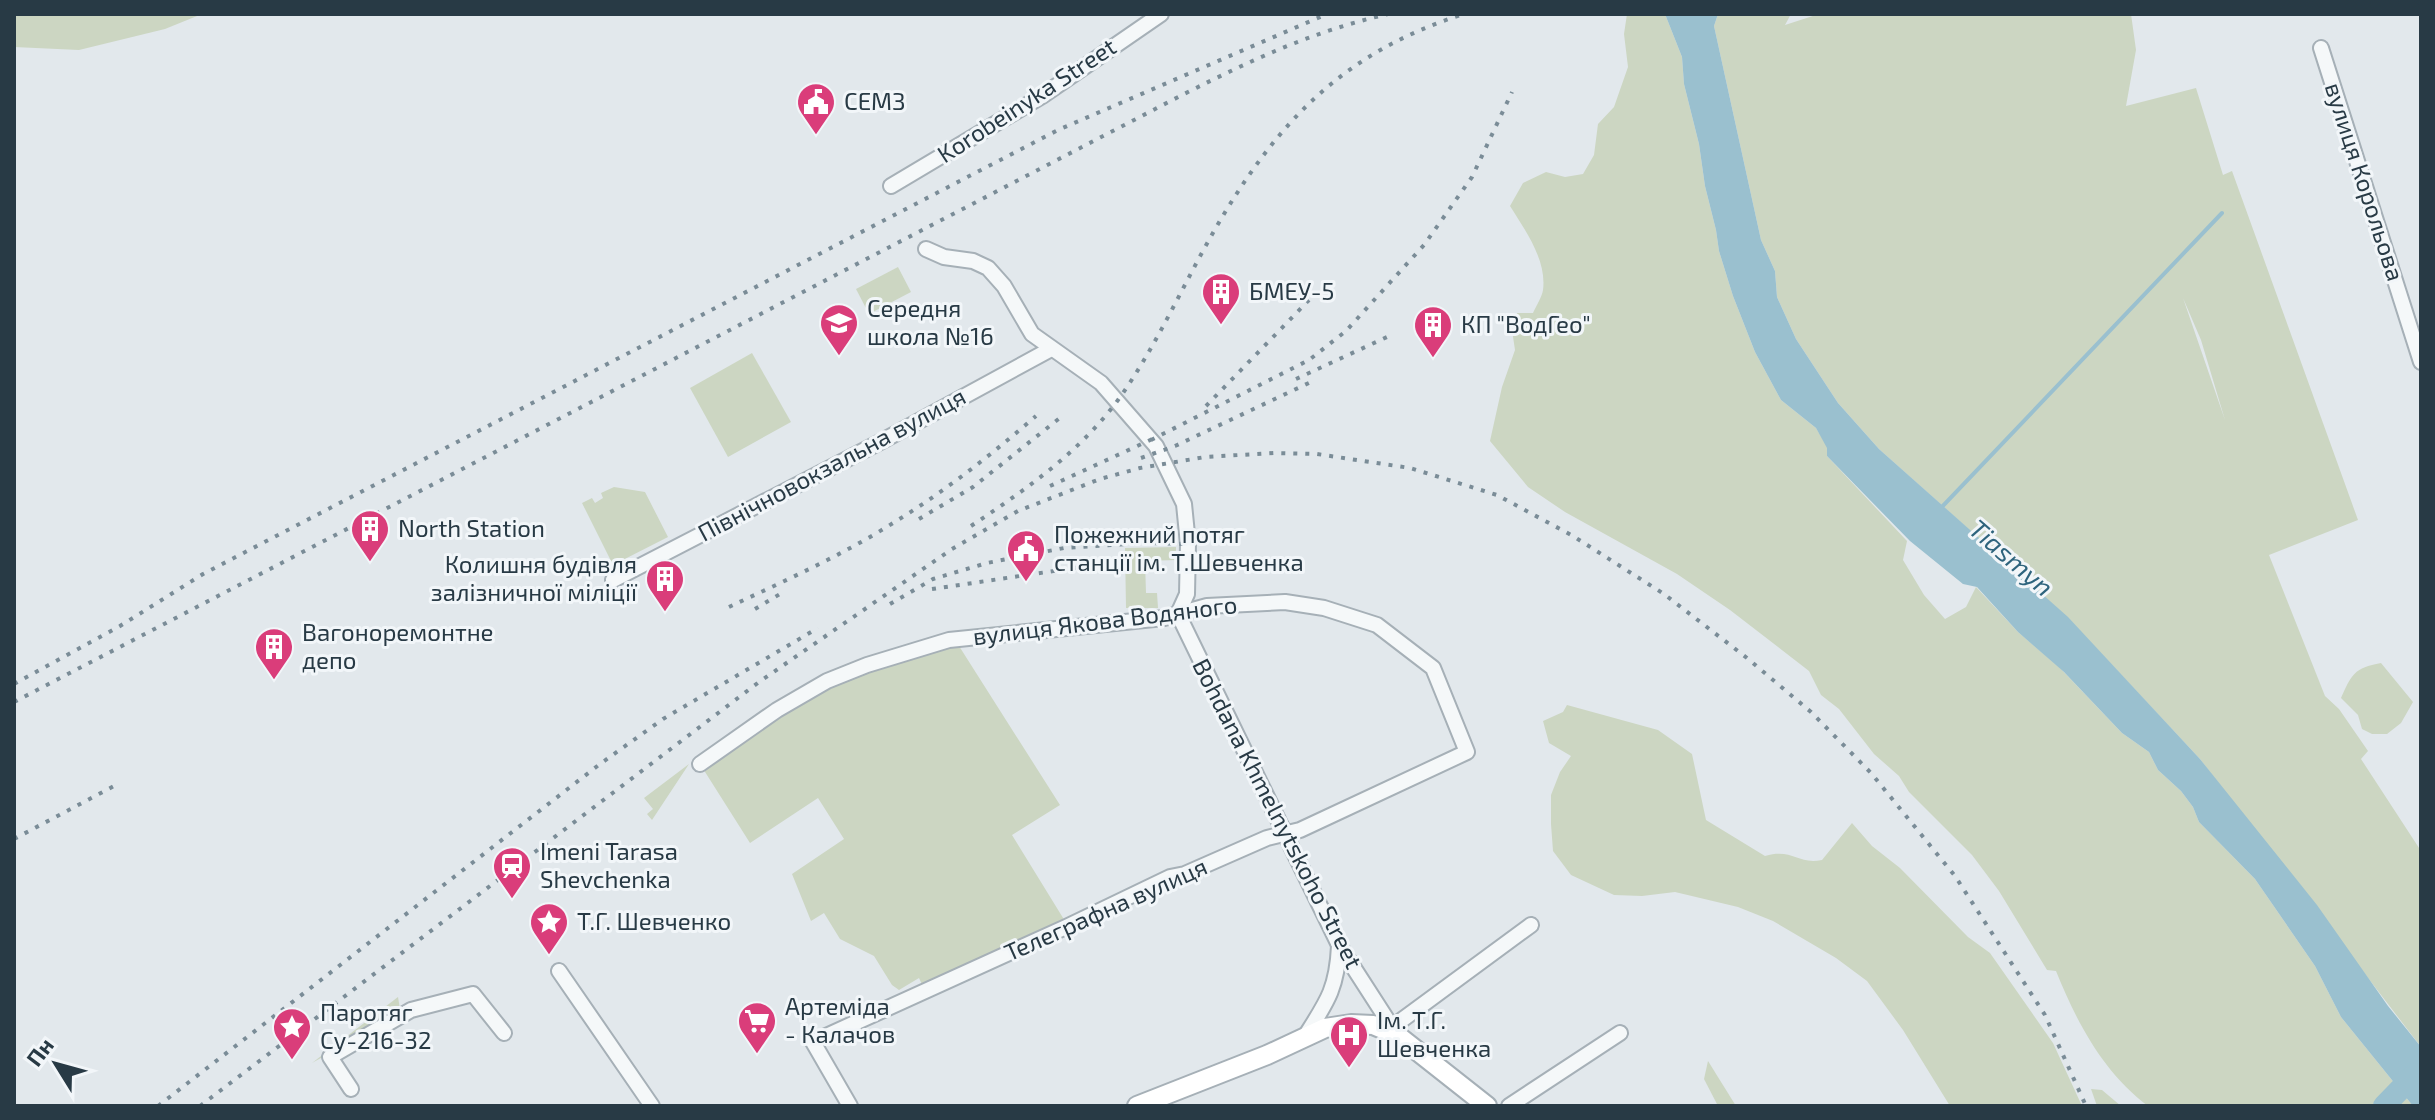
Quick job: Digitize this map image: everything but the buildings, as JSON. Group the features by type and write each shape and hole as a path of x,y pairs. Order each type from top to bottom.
{"main road":[{"path":"1137,1106 1267,1055 1325,1028 1373,1025 1394,1032"},
{"name":"Bohdana Khmelnytskoho Street","path":"1394,1032 1487,1106"}],"street":[{"name":"Korobeinyka Street","path":"891,186 1042,96 1161,14"},
{"name":"вулиця Корольова","path":"2321,48 2421,362"},
{"path":"926,249 988,268 1004,286 1032,334 1101,383 1156,446 1182,496 1188,544 1187,594 1178,614"},
{"name":"Північновокзальна вулиця","path":"613,580 884,440 1051,349"},
{"name":"вулиця Якова Водяного","path":"700,764 777,710 827,681 867,665 949,640 1178,614 1207,606 1285,602 1324,608 1377,625 1433,668 1467,752"},
{"name":"Bohdana Khmelnytskoho Street","path":"1178,614 1339,945 1394,1032"},
{"name":"Телеграфна вулиця","path":"850,1106 813,1042 1170,877 1185,874 1267,838 1300,830 1467,752"},
{"path":"1394,1032 1531,925"},
{"path":"1304,1038 1328,1001 1338,977 1339,945"},
{"path":"559,971 652,1106"},
{"path":"351,1089 330,1057 411,1010 473,994 504,1033"},
{"path":"1509,1106 1620,1033"}],"green space":[{"path":"14,14 202,14 165,29 79,50 14,47"},
{"path":"1627,14 1665,14 1682,57 1684,84 1719,251 1755,352 1781,400 1816,428 1828,448 1827,456 1907,541 1903,560 1924,595 1945,619 1966,607 1976,587 2122,733 2149,752 2158,770 2193,807 2199,822 2255,879 2315,966 2341,1017 2413,1106 2148,1106 2118,1078 2093,1045 2056,971 2047,970 1999,891 1972,855 1909,792 1899,776 1874,754 1839,709 1821,695 1809,671 1677,574 1565,512 1528,487 1490,441 1502,387 1515,350 1512,330 1517,313 1533,313 1543,290 1538,257 1510,206 1523,183 1546,172 1565,177 1583,174 1594,155 1598,124 1614,107 1628,67 1624,34"},
{"path":"1718,14 1791,14 1785,25 1819,14 2131,14 2136,50 2126,106 2196,88 2223,175 2232,171 2358,520 2269,555 2325,696 2339,709 2368,751 2361,759 2421,851 2421,1047 2200,759 2068,618 1879,449 1838,403 1796,339 1777,297 1775,271 1761,240 1714,26","holes":["2183,298 2201,340 2225,420"]},
{"path":"898,267 911,292 869,314 856,289"},
{"path":"752,353 791,422 728,457 690,388"},
{"path":"614,487 645,492 668,537 613,565 582,503 592,498 595,503 603,498 601,493"},
{"path":"1176,547 1176,560 1145,561 1146,593 1157,593 1158,608 1126,608 1125,548"},
{"path":"949,640 959,646 1060,805 1012,835 1068,926 925,991 919,978 899,990 892,985 874,956 840,939 824,913 811,921 792,874 844,839 818,798 750,843 700,764 827,681"},
{"path":"2381,663 2413,702 2401,723 2387,734 2372,734 2362,729 2358,715 2341,698 2355,673"},
{"path":"1567,705 1658,730 1692,754 1706,820 1765,856 1782,854 1822,860 1852,823 1968,937 1990,953 2053,1043 2082,1106 1950,1106 1903,1030 1867,981 1836,958 1773,921 1738,907 1675,892 1614,895 1571,875 1553,851 1551,795 1560,772 1571,756 1549,743 1543,721 1563,712"},
{"path":"689,764 652,820 647,814 653,809 644,798"},
{"path":"398,997 400,1009 381,1024 312,1063"},
{"path":"1708,1061 1736,1106 1718,1106 1704,1079"},
{"path":"2091,1089 2102,1090 2121,1106 2097,1106"}],"water":[{"path":"1665,14 1718,14 1714,26 1761,240 1775,271 1777,297 1796,339 1838,403 1879,449 2068,617 2200,759 2317,905 2421,1047 2421,1106 2413,1106 2341,1017 2315,966 2255,879 2199,822 2193,807 2158,770 2149,752 2122,733 2064,672 2018,632 1977,587 1963,584 1910,541 1827,456 1827,448 1816,428 1781,400 1755,352 1719,251 1684,84 1682,57"}],"waterway":[{"path":"1940,509 2222,213"},
{"path":"2384,1106 2415,1074"}],"railway":[{"path":"14,684 120,626 203,574 1058,130 1327,14"},
{"path":"14,702 1184,94 1283,48 1333,29 1388,14"},
{"path":"971,526 1069,454 1103,419 1145,359 1238,192 1288,125 1348,71 1421,30 1464,14"},
{"path":"1151,440 1309,360 1346,331 1424,245 1472,177 1512,92"},
{"path":"1206,406 1309,300"},
{"path":"1296,379 1387,337"},
{"path":"1141,458 1175,446 1313,381"},
{"path":"729,607 833,557 893,523 931,499 1036,416"},
{"path":"919,519 973,487 1061,417"},
{"path":"1050,486 1159,436"},
{"path":"200,1106 759,682 952,549 1018,511 1100,479 1140,468 1205,457 1274,453 1317,454 1410,468 1497,495 1573,536 1664,594 1747,658 1811,712 1871,773 1955,876 2045,1015 2086,1106"},
{"path":"890,604 933,579 987,563 1064,548 1144,543 1188,544"},
{"path":"932,589 1101,564"},
{"path":"755,609 785,591"},
{"path":"158,1106 600,764 663,719 818,628"},
{"path":"14,839 114,786"}],"place":[{"name":"СЕМЗ","path":"816,136"},
{"name":"БМЕУ-5","path":"1221,326"},
{"name":"Середня школа №16","path":"839,357"},
{"name":"КП \"ВодГео\"","path":"1433,359"},
{"name":"North Station","path":"370,563"},
{"name":"Пожежний потяг станції ім. Т.Шевченка","path":"1026,583"},
{"name":"Колишня будівля залізничної міліції","path":"665,613"},
{"name":"Вагоноремонтне депо","path":"274,681"},
{"name":"Imeni Tarasa Shevchenka","path":"512,900"},
{"name":"Т.Г. Шевченко","path":"549,956"},
{"name":"Артеміда - Калачов","path":"757,1055"},
{"name":"Паротяг Су-216-32","path":"292,1061"},
{"name":"Ім. Т.Г. Шевченка","path":"1349,1069"}],"water label":[{"name":"Tiasmyn","path":"2011,558"}]}
